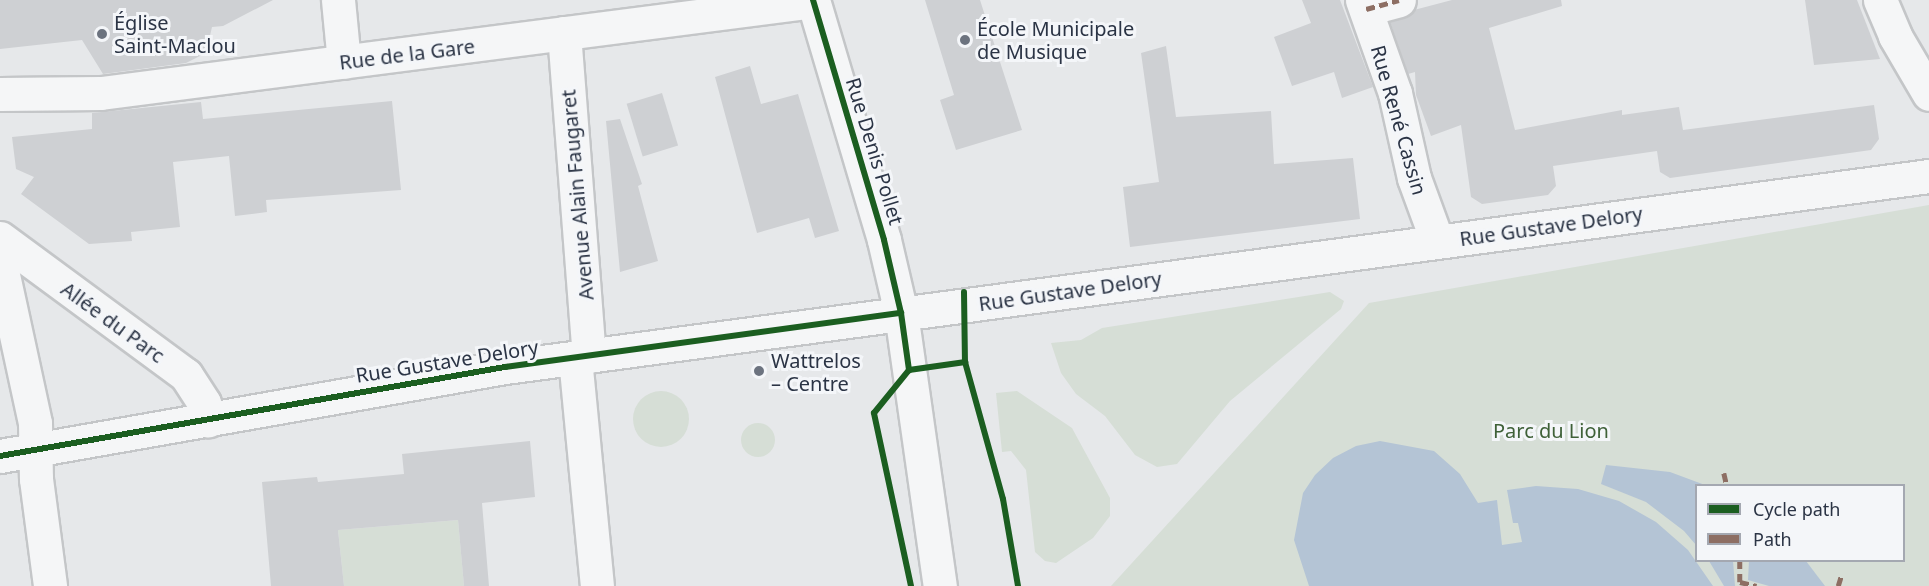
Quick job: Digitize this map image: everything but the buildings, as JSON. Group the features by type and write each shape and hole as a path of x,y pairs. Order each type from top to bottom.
{"street":[{"path":"338,0 344,62"},
{"path":"1364,5 1399,0"},
{"path":"1880,0 1895,36 1929,94"},
{"name":"Rue de la Gare","path":"4,96 101,93 813,1"},
{"name":"Rue Denis Pollet","path":"813,1 885,240 901,313 940,586"},
{"name":"Rue René Cassin","path":"1364,5 1395,93 1414,178 1437,241"},
{"name":"Avenue Alain Faugaret","path":"564,33 597,586"},
{"name":"Rue Gustave Delory","path":"0,456 582,357 1929,176"},
{"name":"Allée du Parc","path":"0,238 186,375 204,403 207,420"},
{"path":"0,261 37,448 36,479 50,586"}],"green space":[{"name":"Parc du Lion","path":"1929,205 1929,586 1111,586 1369,303"},
{"path":"1330,292 1344,301 1341,309 1230,401 1177,464 1157,467 1135,455 1105,416 1076,394 1061,373 1051,343 1081,340 1102,328"},
{"path":"661,391 672,393 681,399 687,408 689,419 687,430 681,439 672,445 661,447 650,445 641,439 635,430 633,419 635,408 641,399 650,393"},
{"path":"1017,391 1072,428 1110,498 1110,516 1093,538 1056,563 1045,561 1035,552 1026,470 1011,451 1002,452 996,393"},
{"path":"758,423 770,428 775,440 770,452 758,457 746,452 741,440 746,428"},
{"path":"458,520 464,586 344,586 338,530"}],"water":[{"path":"1380,441 1434,451 1460,474 1478,503 1497,500 1502,545 1522,542 1518,523 1513,523 1507,490 1536,486 1578,489 1619,501 1656,522 1688,550 1713,586 1309,586 1294,540 1303,493 1315,475 1333,458 1356,446"},
{"path":"1606,465 1670,472 1702,484 1695,484 1695,544 1684,531 1646,502 1601,484"},
{"path":"1710,562 1733,562 1735,586 1724,586"},
{"path":"1749,562 1807,562 1825,586 1769,586 1748,580"}],"marked path":[{"path":"1366,9 1399,0"},
{"path":"1724,473 1727,484"},
{"path":"1740,562 1740,582 1757,586"},
{"path":"1838,586 1841,576"}],"cycle path":[{"path":"813,0 884,240 901,313 909,370"},
{"path":"964,292 965,362 1003,499 1018,586"},
{"path":"0,456 505,367 901,313"},
{"path":"911,586 874,413 909,370 965,362"}],"place":[{"name":"Église Saint-Maclou","path":"102,34"},
{"name":"École Municipale de Musique","path":"965,40"},
{"name":"Wattrelos – Centre","path":"759,371"}]}
